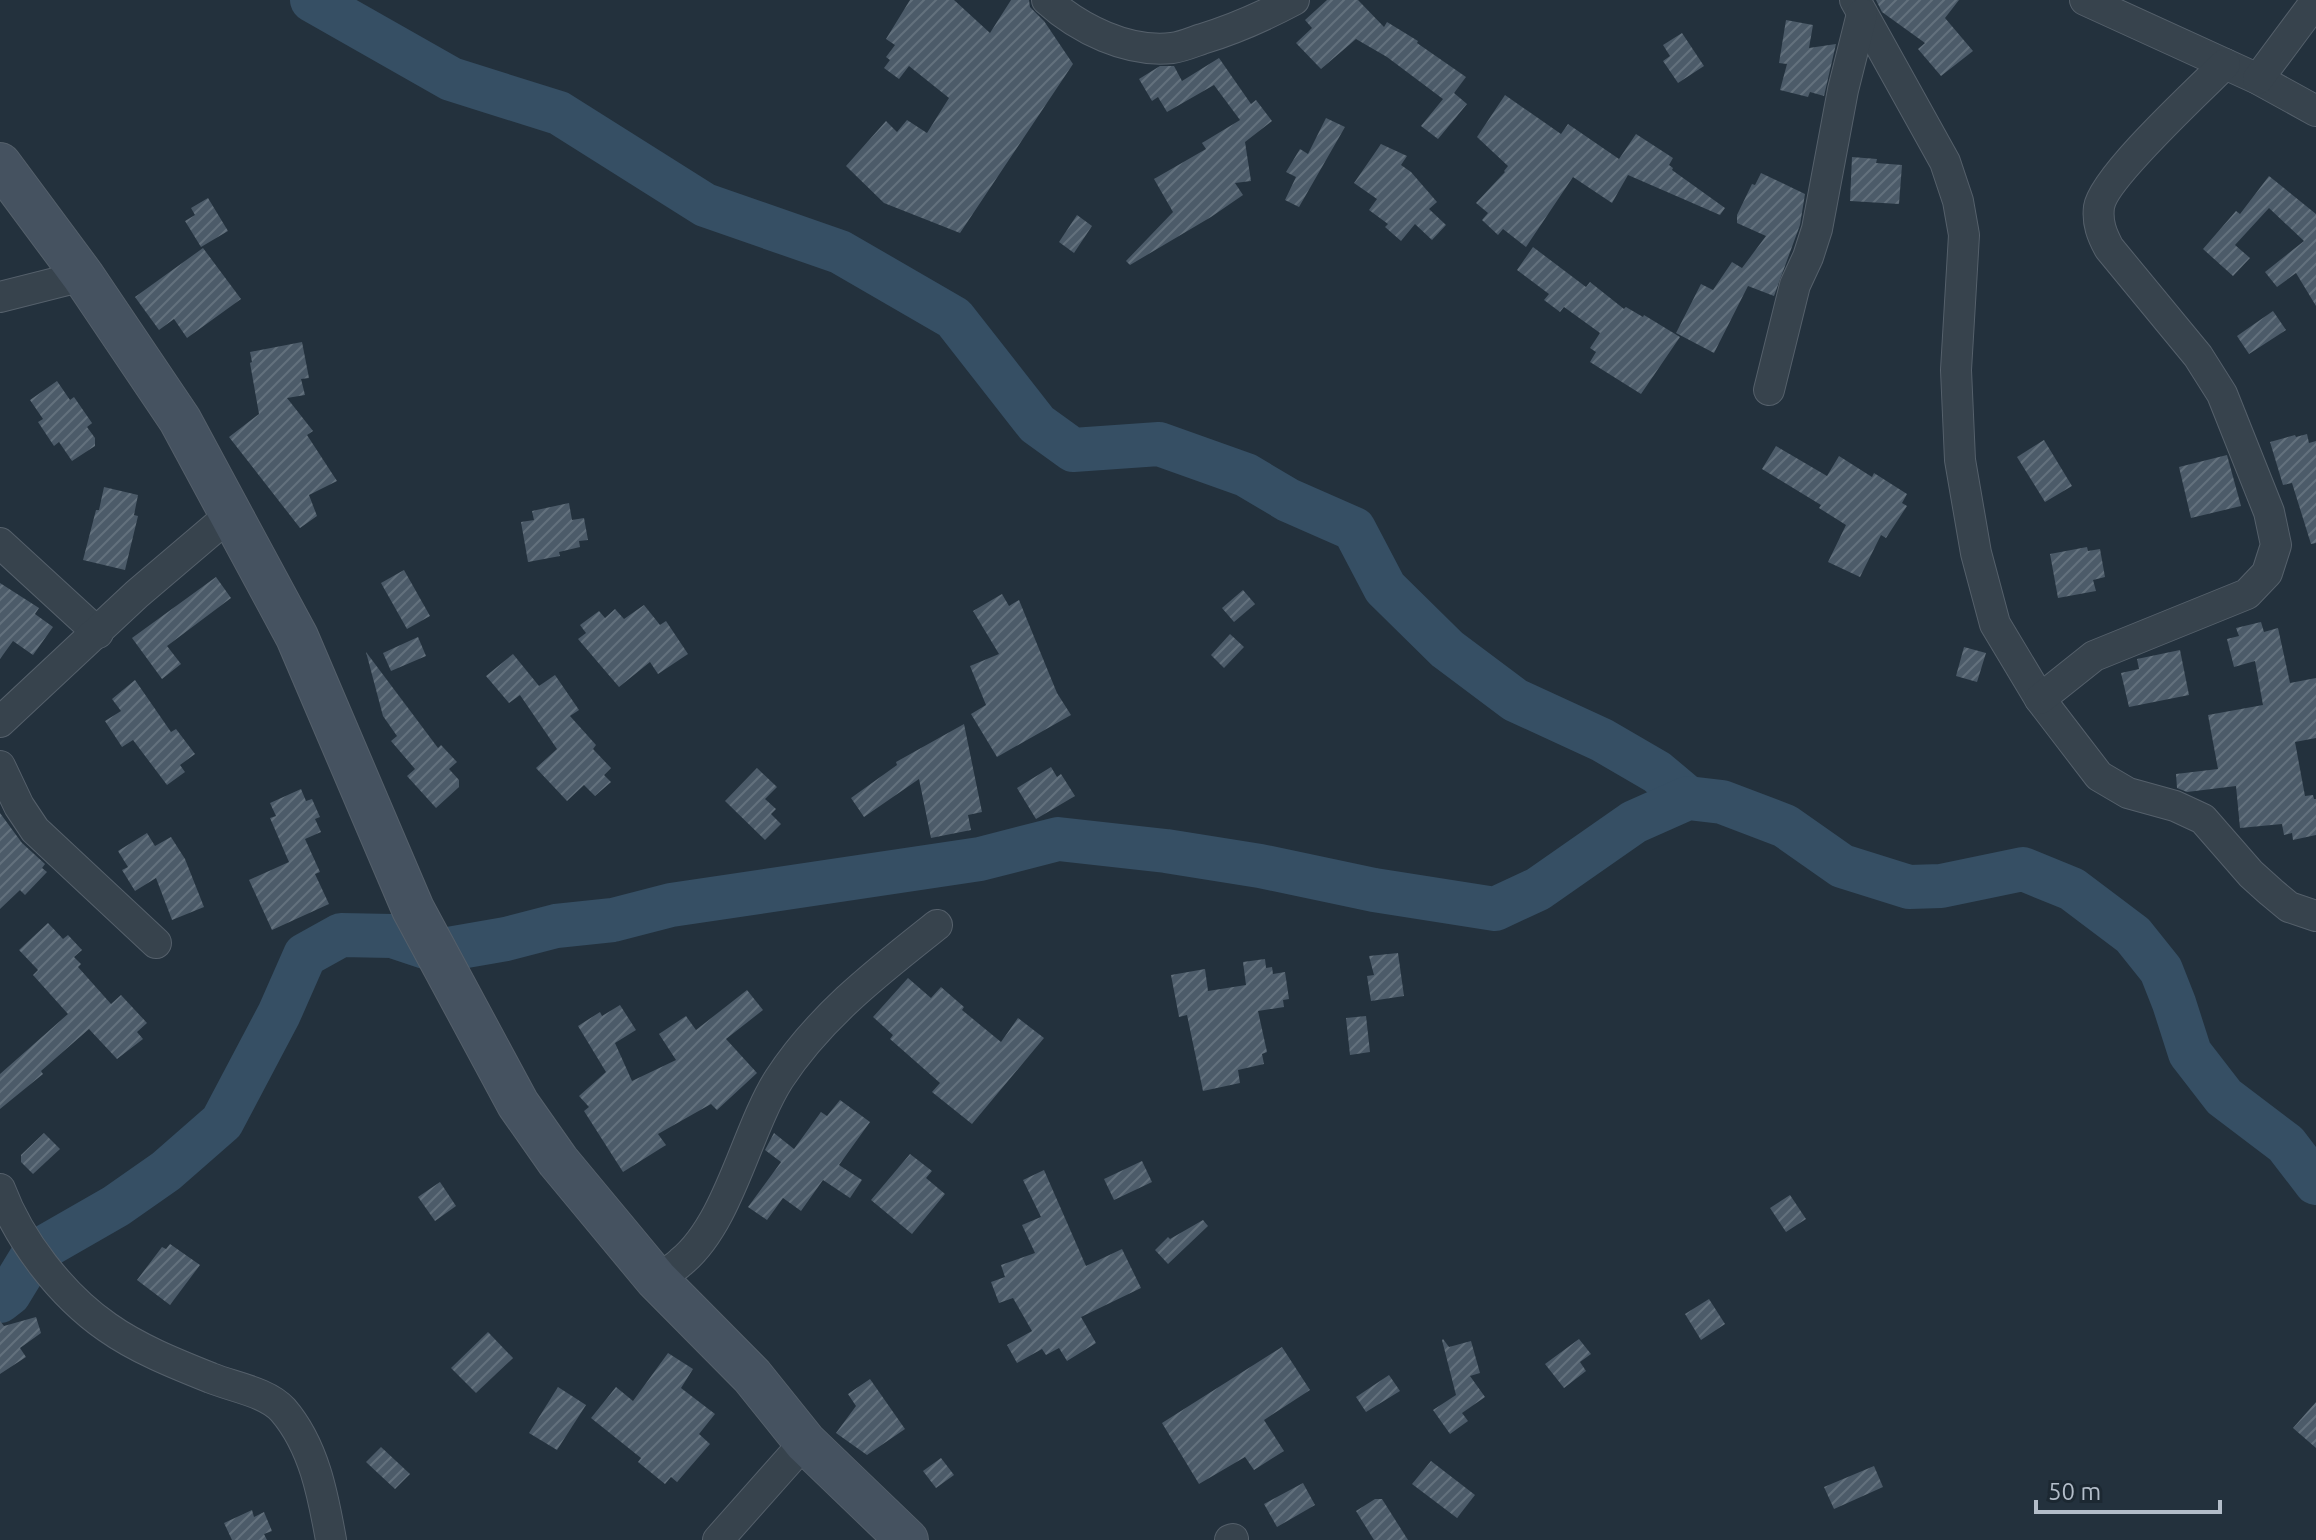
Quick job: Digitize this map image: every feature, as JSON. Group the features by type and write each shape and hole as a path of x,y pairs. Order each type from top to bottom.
{"street":[{"path":"1047,0 1064,16 1110,39 1138,47 1173,48 1254,22 1294,0"},
{"path":"2085,0 2258,79 2316,111"},
{"path":"2258,79 2316,1"},
{"path":"1769,390 1795,285 1817,229 1858,7"},
{"path":"1858,7 1945,162 1958,201 1964,235 1956,370 1960,460 1976,553 1995,624 2040,699 2099,776 2128,793 2175,806 2203,819 2271,892 2289,907 2316,916"},
{"path":"2040,699 2094,656 2247,594 2267,573 2276,545 2269,512 2222,394 2198,356 2109,248 2099,229 2099,205 2116,175 2225,64"},
{"path":"0,164 83,276 180,420 297,637 413,909 518,1104 558,1161 656,1279 752,1376 805,1442 907,1540"},
{"path":"0,297 83,276"},
{"path":"0,722 137,594 231,514"},
{"path":"0,543 98,633"},
{"path":"0,766 19,806 35,830 156,943"},
{"path":"656,1279 683,1261 708,1231 778,1081 805,1043 861,986 937,925"},
{"path":"0,1189 6,1208 34,1253 75,1299 106,1326 182,1366 281,1407 298,1431 309,1455 322,1490 331,1540"},
{"path":"718,1540 805,1442"}],"building":[{"path":"910,0 954,0 990,33 1011,0 1029,0 1030,7 1044,21 1073,64 960,233 884,203 846,166 886,121 897,132 907,120 927,133 949,98 909,66 899,79 884,68 890,60 886,57 895,45 886,39"},
{"path":"1327,0 1358,0 1384,27 1387,22 1466,77 1454,93 1467,104 1438,139 1421,126 1443,99 1387,57 1356,39 1321,69 1296,43 1312,28 1305,20"},
{"path":"1876,0 1959,0 1945,18 1973,51 1941,76 1918,49 1925,43 1882,12"},
{"path":"1786,20 1813,25 1809,48 1836,44 1824,96 1810,92 1808,97 1780,90 1787,64 1779,63"},
{"path":"1682,33 1704,66 1678,83 1663,61 1670,56 1663,45"},
{"path":"1219,58 1251,104 1256,100 1272,121 1245,142 1251,181 1235,183 1243,195 1130,265 1126,261 1173,212 1154,179 1206,149 1202,143 1240,120 1214,85 1167,112 1158,97 1152,101 1139,79 1160,66 1174,66 1182,81"},
{"path":"1505,95 1561,134 1568,124 1619,159 1636,134 1673,158 1669,165 1672,170 1725,208 1720,215 1628,175 1612,203 1573,177 1526,247 1503,229 1498,235 1482,220 1488,213 1476,203 1508,166 1477,137"},
{"path":"1326,118 1345,127 1299,207 1285,200 1296,177 1286,172 1300,149 1308,154"},
{"path":"1381,144 1407,156 1401,165 1437,202 1429,209 1446,225 1432,240 1415,224 1401,241 1385,227 1388,224 1369,210 1377,199 1354,183"},
{"path":"1852,157 1902,165 1899,204 1850,201"},
{"path":"1761,173 1805,194 1800,225 1774,296 1748,286 1714,353 1676,333 1701,284 1713,290 1732,262 1742,268 1766,236 1737,223 1737,215"},
{"path":"2269,176 2316,214 2316,306 2296,273 2277,287 2265,272 2304,241 2269,208 2235,245 2250,258 2233,276 2203,249 2236,211 2240,214"},
{"path":"208,198 228,231 201,247 185,221 195,215 191,208"},
{"path":"1077,215 1092,226 1074,253 1059,242"},
{"path":"1533,247 1586,287 1590,282 1624,309 1626,307 1644,315 1680,337 1641,394 1590,362 1596,352 1590,348 1600,333 1564,307 1560,312 1544,300 1549,294 1517,270"},
{"path":"203,248 241,299 187,338 174,319 159,330 135,297"},
{"path":"2273,311 2286,330 2249,354 2237,336"},
{"path":"302,342 309,378 301,379 305,395 287,398 313,431 307,435 337,481 309,495 317,516 300,528 229,437 259,414 250,352"},
{"path":"57,381 70,400 74,397 92,423 87,427 95,438 95,446 72,461 59,442 54,446 38,422 43,419 30,400"},
{"path":"2307,434 2309,443 2316,441 2316,543 2311,544 2292,483 2283,485 2270,442"},
{"path":"2044,440 2072,486 2045,502 2017,457"},
{"path":"1776,446 1827,476 1839,456 1907,494 1902,503 1907,506 1886,538 1881,535 1860,577 1828,562 1846,525 1819,508 1821,505 1762,469"},
{"path":"2227,455 2241,506 2191,518 2179,467"},
{"path":"104,487 138,495 134,515 138,516 125,570 83,560"},
{"path":"569,503 572,520 584,518 588,540 579,541 580,547 559,552 560,556 528,562 521,522 534,520 532,511"},
{"path":"2087,547 2088,551 2100,549 2105,577 2093,580 2096,591 2058,598 2050,554"},
{"path":"404,570 430,616 407,629 381,583"},
{"path":"216,577 231,598 167,646 181,664 162,679 132,638"},
{"path":"0,583 39,608 35,614 53,627 33,655 13,641 0,659"},
{"path":"1243,590 1255,604 1234,622 1222,608"},
{"path":"1002,594 1009,606 1019,600 1057,693 1071,715 997,757 971,714 986,705 970,666 999,654 973,611"},
{"path":"644,605 660,625 666,621 688,654 658,674 650,662 619,687 578,639 586,633 580,625 599,611 605,618 615,609 624,619"},
{"path":"2261,622 2264,632 2278,628 2290,683 2316,678 2316,738 2295,742 2305,796 2313,795 2316,799 2316,835 2293,840 2292,833 2284,835 2282,824 2240,828 2236,786 2187,792 2177,788 2176,774 2218,769 2208,715 2263,705 2255,661 2234,667 2227,639 2239,636 2236,628"},
{"path":"1230,634 1244,647 1224,668 1211,655"},
{"path":"418,637 426,656 391,671 383,653"},
{"path":"1964,647 1986,653 1977,682 1956,676"},
{"path":"2180,650 2189,695 2129,707 2121,673 2139,669 2137,659"},
{"path":"366,652 438,748 441,745 457,762 449,769 459,780 459,787 436,808 407,776 415,769 391,741 397,736 383,716"},
{"path":"513,654 539,686 555,675 579,710 570,716 596,745 593,749 611,768 604,775 611,782 595,796 584,785 567,801 536,768 557,749 520,695 509,703 486,676"},
{"path":"135,680 171,732 176,729 195,754 180,765 185,772 167,785 133,740 122,747 105,721 121,711 112,699"},
{"path":"964,724 982,812 968,815 971,830 931,838 919,779 864,817 851,798 897,765 896,762"},
{"path":"1051,767 1057,777 1061,774 1075,796 1036,819 1017,788"},
{"path":"757,768 777,787 765,799 776,809 771,814 781,824 765,840 725,801"},
{"path":"301,789 306,801 312,799 320,817 315,819 321,832 305,839 320,872 315,874 329,904 272,930 249,880 289,862 270,818 276,816 270,803"},
{"path":"0,813 22,843 45,864 42,868 47,872 25,895 20,890 0,909"},
{"path":"147,833 155,846 171,837 185,859 204,907 172,920 156,878 135,891 122,870 128,867 118,851"},
{"path":"48,923 63,939 68,935 82,950 74,957 81,964 78,967 111,1004 121,995 147,1023 137,1032 143,1039 117,1059 89,1029 41,1071 43,1074 0,1109 0,1074 68,1014 33,975 38,970 19,950"},
{"path":"1398,953 1404,996 1371,1001 1367,976 1374,975 1369,956"},
{"path":"1265,959 1266,968 1272,967 1273,974 1285,972 1289,999 1283,1000 1284,1007 1258,1011 1267,1052 1262,1054 1264,1064 1238,1070 1240,1083 1203,1091 1187,1015 1179,1017 1171,975 1205,969 1208,991 1246,985 1243,962"},
{"path":"908,978 931,998 941,987 964,1007 962,1010 1001,1042 1018,1018 1044,1038 972,1124 932,1092 940,1083 890,1039 893,1035 873,1017"},
{"path":"747,990 763,1010 726,1039 757,1073 717,1110 711,1104 658,1134 666,1145 623,1172 584,1111 589,1107 579,1096 606,1072 578,1026 600,1012 602,1016 620,1005 636,1030 615,1043 632,1081 676,1060 659,1034 686,1016 696,1030"},
{"path":"1366,1016 1370,1052 1350,1055 1346,1018"},
{"path":"840,1100 870,1122 839,1165 862,1180 850,1198 823,1180 801,1211 783,1198 767,1220 748,1207 781,1162 765,1150 774,1133 794,1149 821,1112 827,1116"},
{"path":"44,1133 60,1149 33,1174 21,1162 21,1155"},
{"path":"910,1154 932,1171 926,1178 945,1194 912,1234 871,1200"},
{"path":"1142,1161 1152,1182 1114,1200 1104,1179"},
{"path":"1044,1170 1086,1266 1122,1249 1141,1288 1081,1317 1096,1343 1067,1361 1059,1348 1046,1355 1042,1349 1017,1363 1007,1345 1032,1331 1013,1298 999,1303 991,1282 1005,1277 1001,1265 1035,1253 1022,1225 1041,1217 1023,1180"},
{"path":"440,1182 456,1206 435,1221 418,1197"},
{"path":"1790,1195 1806,1219 1786,1232 1770,1208"},
{"path":"1203,1220 1208,1226 1168,1264 1155,1250 1168,1237 1170,1239"},
{"path":"170,1244 200,1265 170,1305 137,1280 162,1247 166,1249"},
{"path":"1709,1299 1725,1324 1701,1340 1685,1314"},
{"path":"36,1317 41,1333 20,1348 26,1357 0,1374 0,1321 4,1326"},
{"path":"488,1332 513,1358 476,1393 451,1368"},
{"path":"1443,1339 1449,1347 1471,1341 1480,1373 1470,1376 1485,1397 1462,1413 1468,1421 1450,1434 1433,1410 1456,1395"},
{"path":"1579,1339 1591,1354 1580,1362 1586,1371 1564,1388 1545,1364"},
{"path":"1282,1347 1310,1390 1264,1420 1284,1451 1254,1470 1245,1457 1199,1484 1162,1423"},
{"path":"668,1353 693,1369 681,1388 715,1414 699,1434 710,1444 677,1482 671,1477 665,1484 638,1462 641,1458 591,1418 616,1387 633,1401"},
{"path":"1389,1375 1400,1391 1366,1412 1356,1397"},
{"path":"870,1379 905,1429 867,1455 836,1433 856,1406 848,1394"},
{"path":"558,1387 586,1405 557,1450 529,1433"},
{"path":"2316,1402 2316,1448 2293,1428"},
{"path":"381,1447 410,1474 395,1489 366,1462"},
{"path":"941,1458 954,1475 936,1488 923,1471"},
{"path":"1431,1461 1475,1495 1457,1518 1412,1484"},
{"path":"1874,1466 1883,1487 1834,1509 1824,1487"},
{"path":"1303,1483 1315,1505 1277,1527 1264,1504"},
{"path":"1375,1499 1382,1499 1408,1540 1374,1540 1356,1511"},
{"path":"252,1510 254,1517 264,1512 272,1531 264,1534 267,1540 232,1540 224,1523"}],"waterway":[{"path":"312,0 451,79 559,113 705,205 840,252 954,318 1037,424 1073,450 1159,444 1246,475 1288,500 1354,529 1385,588 1447,649 1515,700 1602,740 1657,772 1688,798"},
{"path":"0,1301 9,1294 34,1253 116,1206 166,1171 222,1122 279,1014 305,955 341,935 392,936 437,951 506,939 556,926 613,920 671,905 980,859 1058,839 1166,851 1260,866 1374,890 1495,909 1538,889 1634,822 1688,798 1722,802 1785,826 1842,866 1909,887 1941,886 2023,869 2072,889 2133,935 2161,970 2190,1053 2224,1097 2286,1144 2316,1183"}]}
